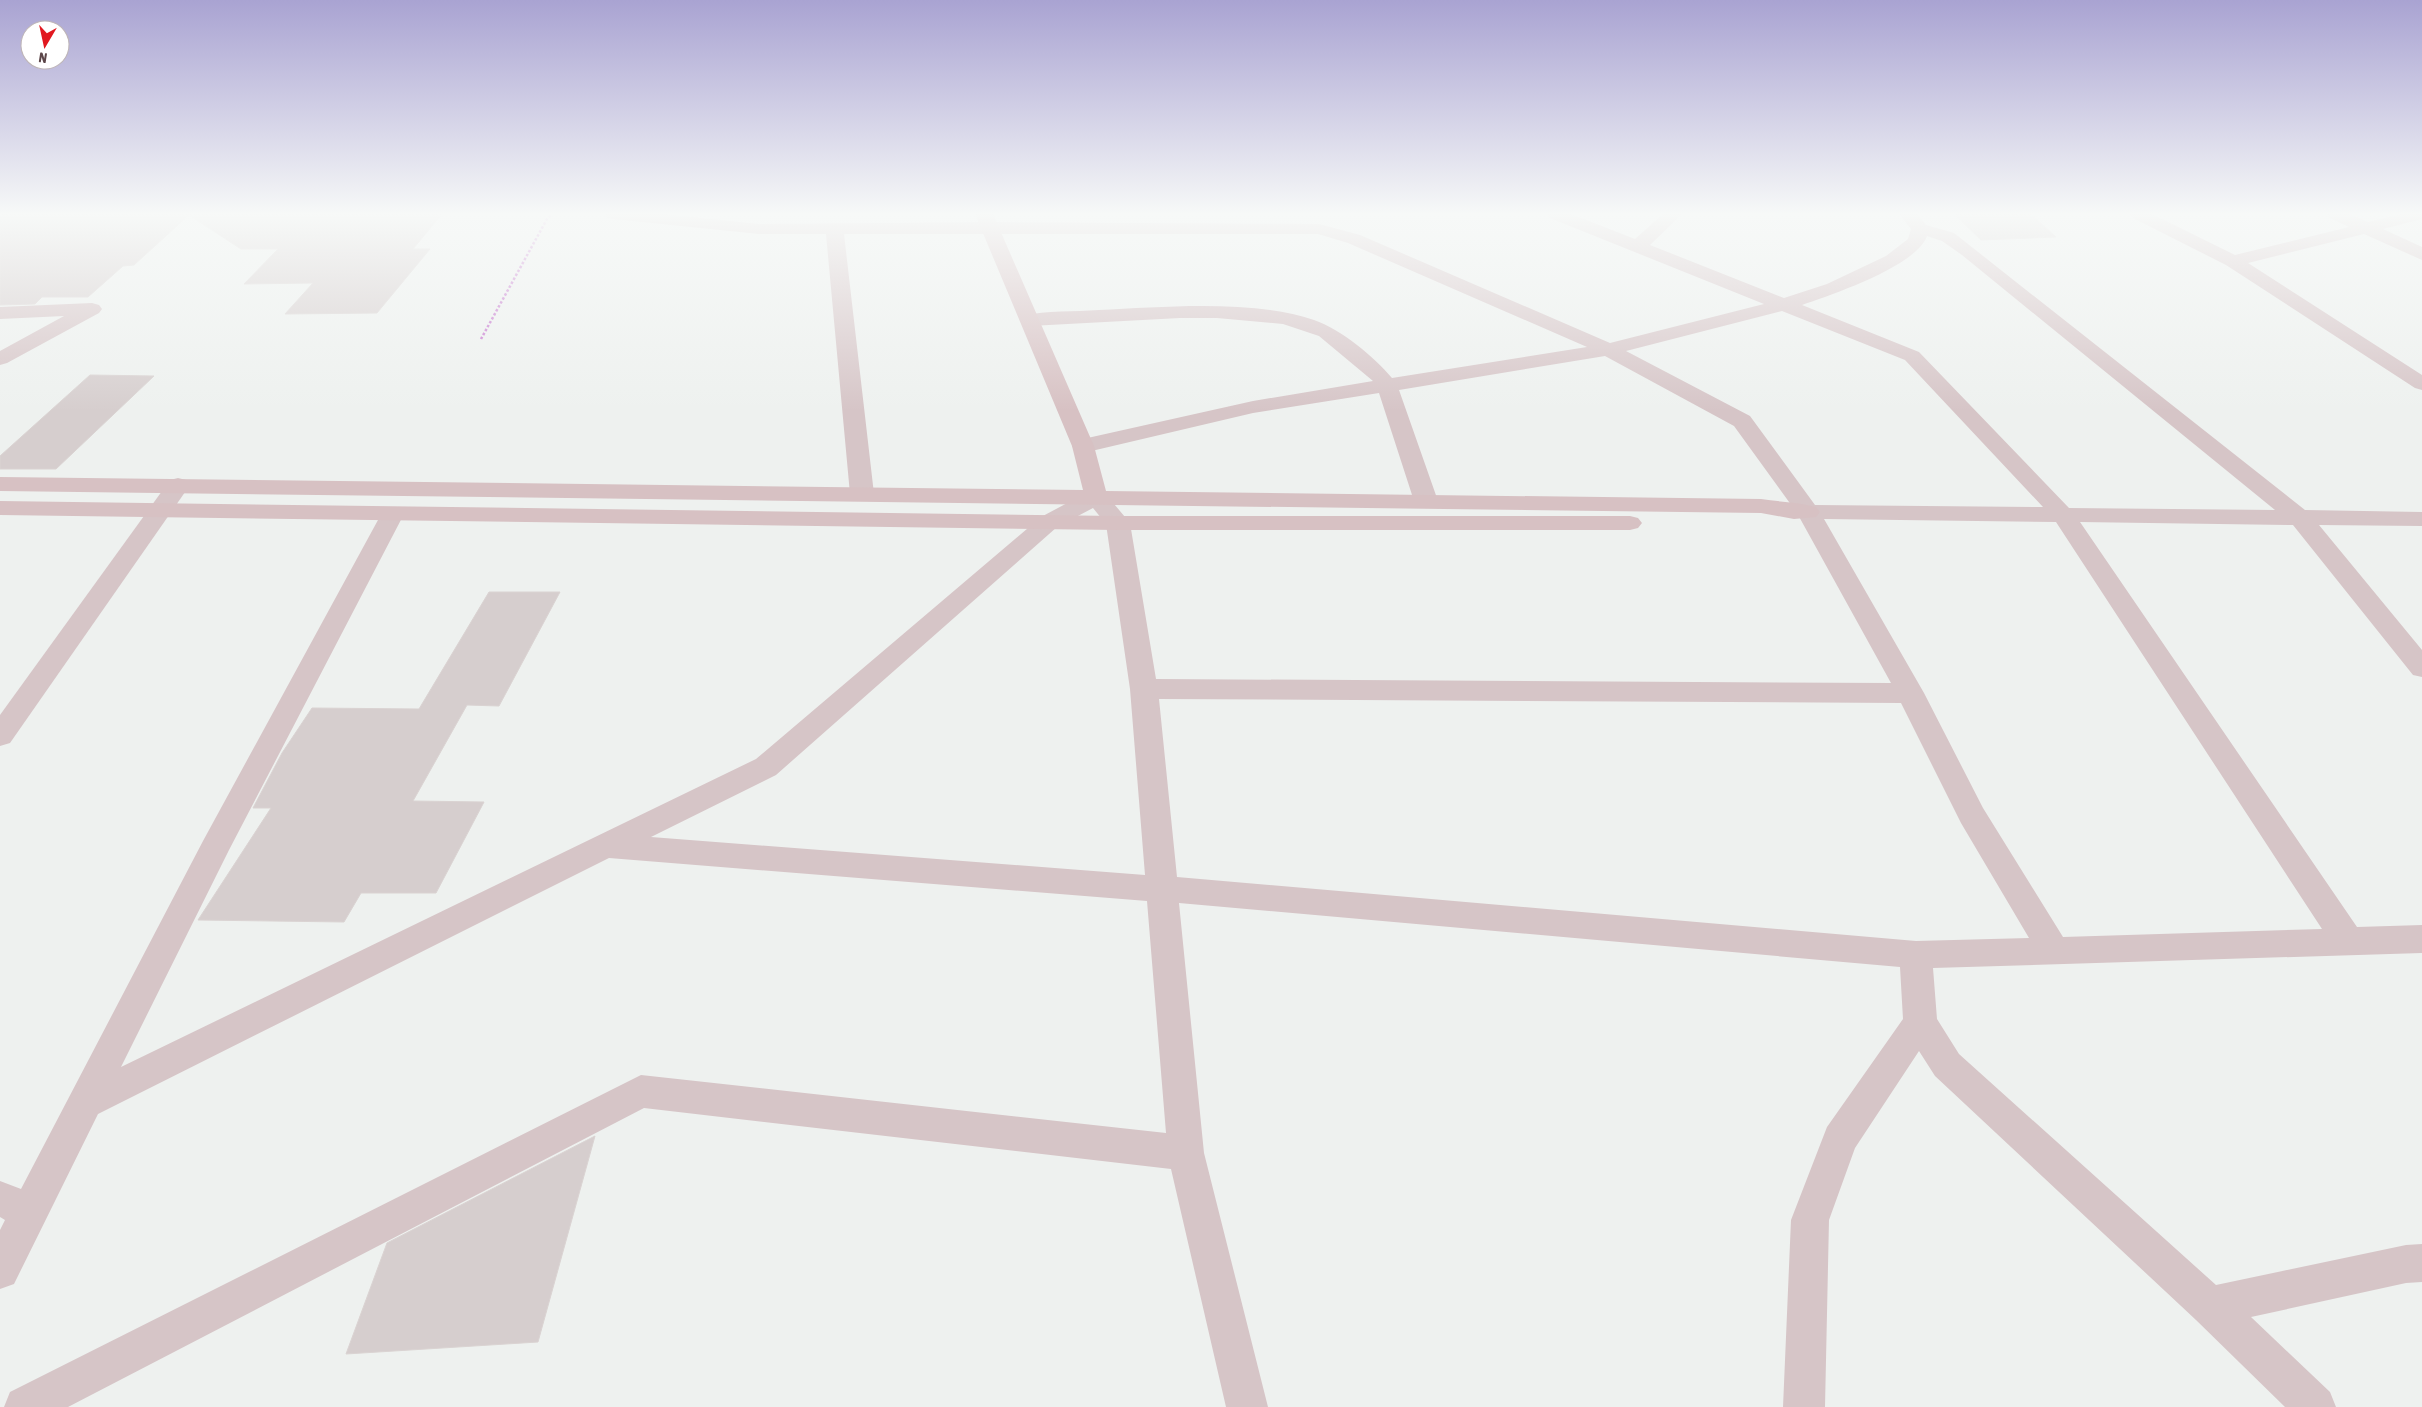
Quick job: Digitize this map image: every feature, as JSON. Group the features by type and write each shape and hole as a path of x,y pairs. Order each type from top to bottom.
{"street":[{"path":"839,280 862,494"},
{"path":"1013,280 1083,446 1096,498 1118,523 1144,690 1186,1153 1247,1407"},
{"path":"1448,280 1607,350 1742,421 1801,512 1910,693 1972,814 2054,951"},
{"path":"1720,280 1912,356 2063,514 2348,942"},
{"path":"1083,446 1253,407 1607,350 1782,305 1834,288 1852,280"},
{"path":"2004,280 2300,518 2422,668"},
{"path":"2262,280 2422,384"},
{"path":"0,313 92,309 0,359"},
{"path":"1030,320 1180,312 1216,312 1284,318 1307,324 1326,332 1376,372 1387,385 1426,501"},
{"path":"2401,370 2422,367"},
{"path":"0,484 178,486 399,501 1049,522 1767,522 1801,512"},
{"path":"0,736 178,486"},
{"path":"0,508 160,510 399,501 862,494 1761,506 1801,512 2422,519"},
{"path":"86,1102 766,767 1049,522 1096,498"},
{"path":"0,1270 15,1205 86,1102 214,850 399,501"},
{"path":"1144,690 1910,693"},
{"path":"605,846 1162,889 1916,955 2422,939"},
{"path":"1916,955 1920,1022 1947,1065 2210,1306 2315,1407"},
{"path":"1804,1407 1810,1220 1840,1139 1920,1022"},
{"path":"26,1407 641,1091 1186,1153"},
{"path":"2210,1306 2406,1264 2422,1263"}],"path":[{"path":"481,339 514,280"}],"building":[{"path":"0,280 108,280 88,297 42,297 35,304 0,305"},
{"path":"248,280 405,280 377,313 285,314 313,283 244,284"},
{"path":"90,375 154,376 56,469 0,469 0,456"},
{"path":"489,592 560,592 499,706 467,705 413,801 484,802 436,893 361,893 344,922 198,920 271,808 253,808 282,753 312,708 419,709"},
{"path":"595,1136 538,1342 346,1354 387,1243"}]}
